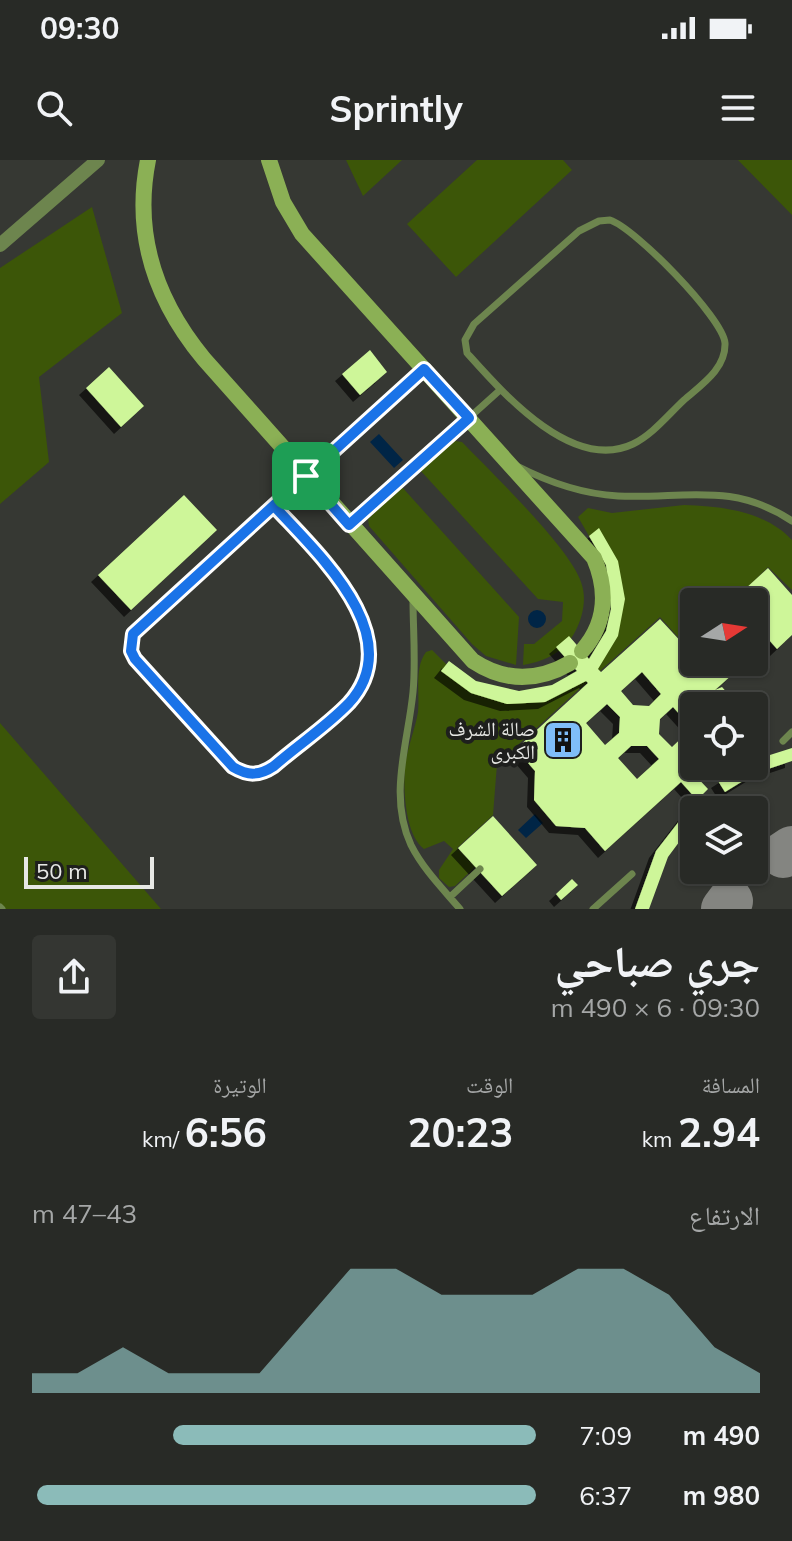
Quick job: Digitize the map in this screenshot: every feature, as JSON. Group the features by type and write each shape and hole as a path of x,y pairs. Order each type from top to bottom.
{"street":[{"path":"0,245 98,160"},
{"path":"148,160 143,213 146,246 166,307 197,351 463,652 496,674 534,677 576,657 595,634 603,609 599,570 587,548 302,234 283,202 269,160"}],"lane":[{"path":"610,220 631,230 718,324 722,333 724,353 715,371 642,439 622,448 600,449 555,433 525,414 500,390 467,353 466,334 579,231 599,221 610,220"},
{"path":"274,506 350,594 363,625 368,659 365,675 348,703 274,766 253,775 233,767 135,659 130,642 139,627 424,369"},
{"path":"349,525 500,390"},
{"path":"508,461 559,484 586,492 641,497 686,492 722,494 756,503 792,521"},
{"path":"413,597 414,666 401,768 400,807 411,844 460,909"},
{"path":"783,741 792,732"},
{"path":"450,897 480,869"},
{"path":"593,909 632,874"}],"green space":[{"path":"346,160 402,160 363,196"},
{"path":"477,160 563,160 572,170 456,277 407,224"},
{"path":"738,160 792,160 792,215"},
{"path":"92,207 122,313 39,377 49,462 0,504 0,268"},
{"path":"455,441 462,442 528,510 562,550 581,582 584,601 578,625 572,638 547,658 523,665 524,644 534,644 562,621 563,602 538,599 420,470"},
{"path":"402,487 519,617 516,665 486,656 472,644 369,526 368,519"},
{"path":"684,505 713,507 756,516 792,540 792,590 768,567 747,588 680,588 680,639 660,617 600,671 594,665 601,657 618,586 578,517 588,508 612,513"},
{"path":"432,650 453,671 514,698 582,676 587,682 497,764 493,815 457,848 475,867 455,886 449,887 439,878 439,870 453,849 444,841 424,849 418,842 409,823 404,787 407,753 418,712 420,665 426,652"},
{"path":"0,723 161,909 0,909"}],"water":[{"path":"379,434 403,460 394,468 370,442"},
{"path":"537,610 546,619 537,628 528,619"},
{"path":"535,814 543,823 526,838 518,830"}],"building":[{"path":"370,350 387,372 360,395 342,374"},
{"path":"109,367 144,406 121,427 86,388"},
{"path":"184,495 217,530 131,610 98,575"},
{"name":"صالة الشرف الكبرى","path":"599,528 618,561 625,599 618,636 598,669 601,672 660,619 680,641 680,676 731,676 715,690 722,687 726,692 680,692 680,715 673,707 660,719 659,734 672,747 680,739 680,780 700,780 708,789 701,796 693,796 681,782 605,851 585,828 556,826 534,800 535,771 516,749 588,683 586,681 545,702 507,704 471,693 441,671 449,661 476,681 519,691 552,685 577,671 556,647 569,636 589,659 606,631 611,609 606,565 589,536","holes":["642,672 661,694 649,706 633,705 621,691","607,704 620,717 619,733 605,745 586,723","631,746 647,746 659,759 637,779 618,758"]},
{"path":"768,568 792,595 792,635 777,649 768,639 768,588 746,588"},
{"path":"792,748 792,761 768,769 768,756"},
{"path":"720,780 745,780 725,792"},
{"path":"493,816 537,865 502,896 458,848"},
{"path":"680,820 680,841 668,857 649,909 635,909 656,851"},
{"path":"572,879 578,885 561,900 556,894"}],"taxiway":[{"path":"783,855 792,849"},
{"path":"724,909 730,901"}],"place":[{"name":"صالة الشرف الكبرى","path":"563,740"}],"route":[{"path":"306,476 274,506 350,594 358,609 367,642 365,675 348,703 274,766 253,775 242,773 233,767 135,659 130,642 133,634 306,476 349,525 469,418 424,369 306,476"}]}
